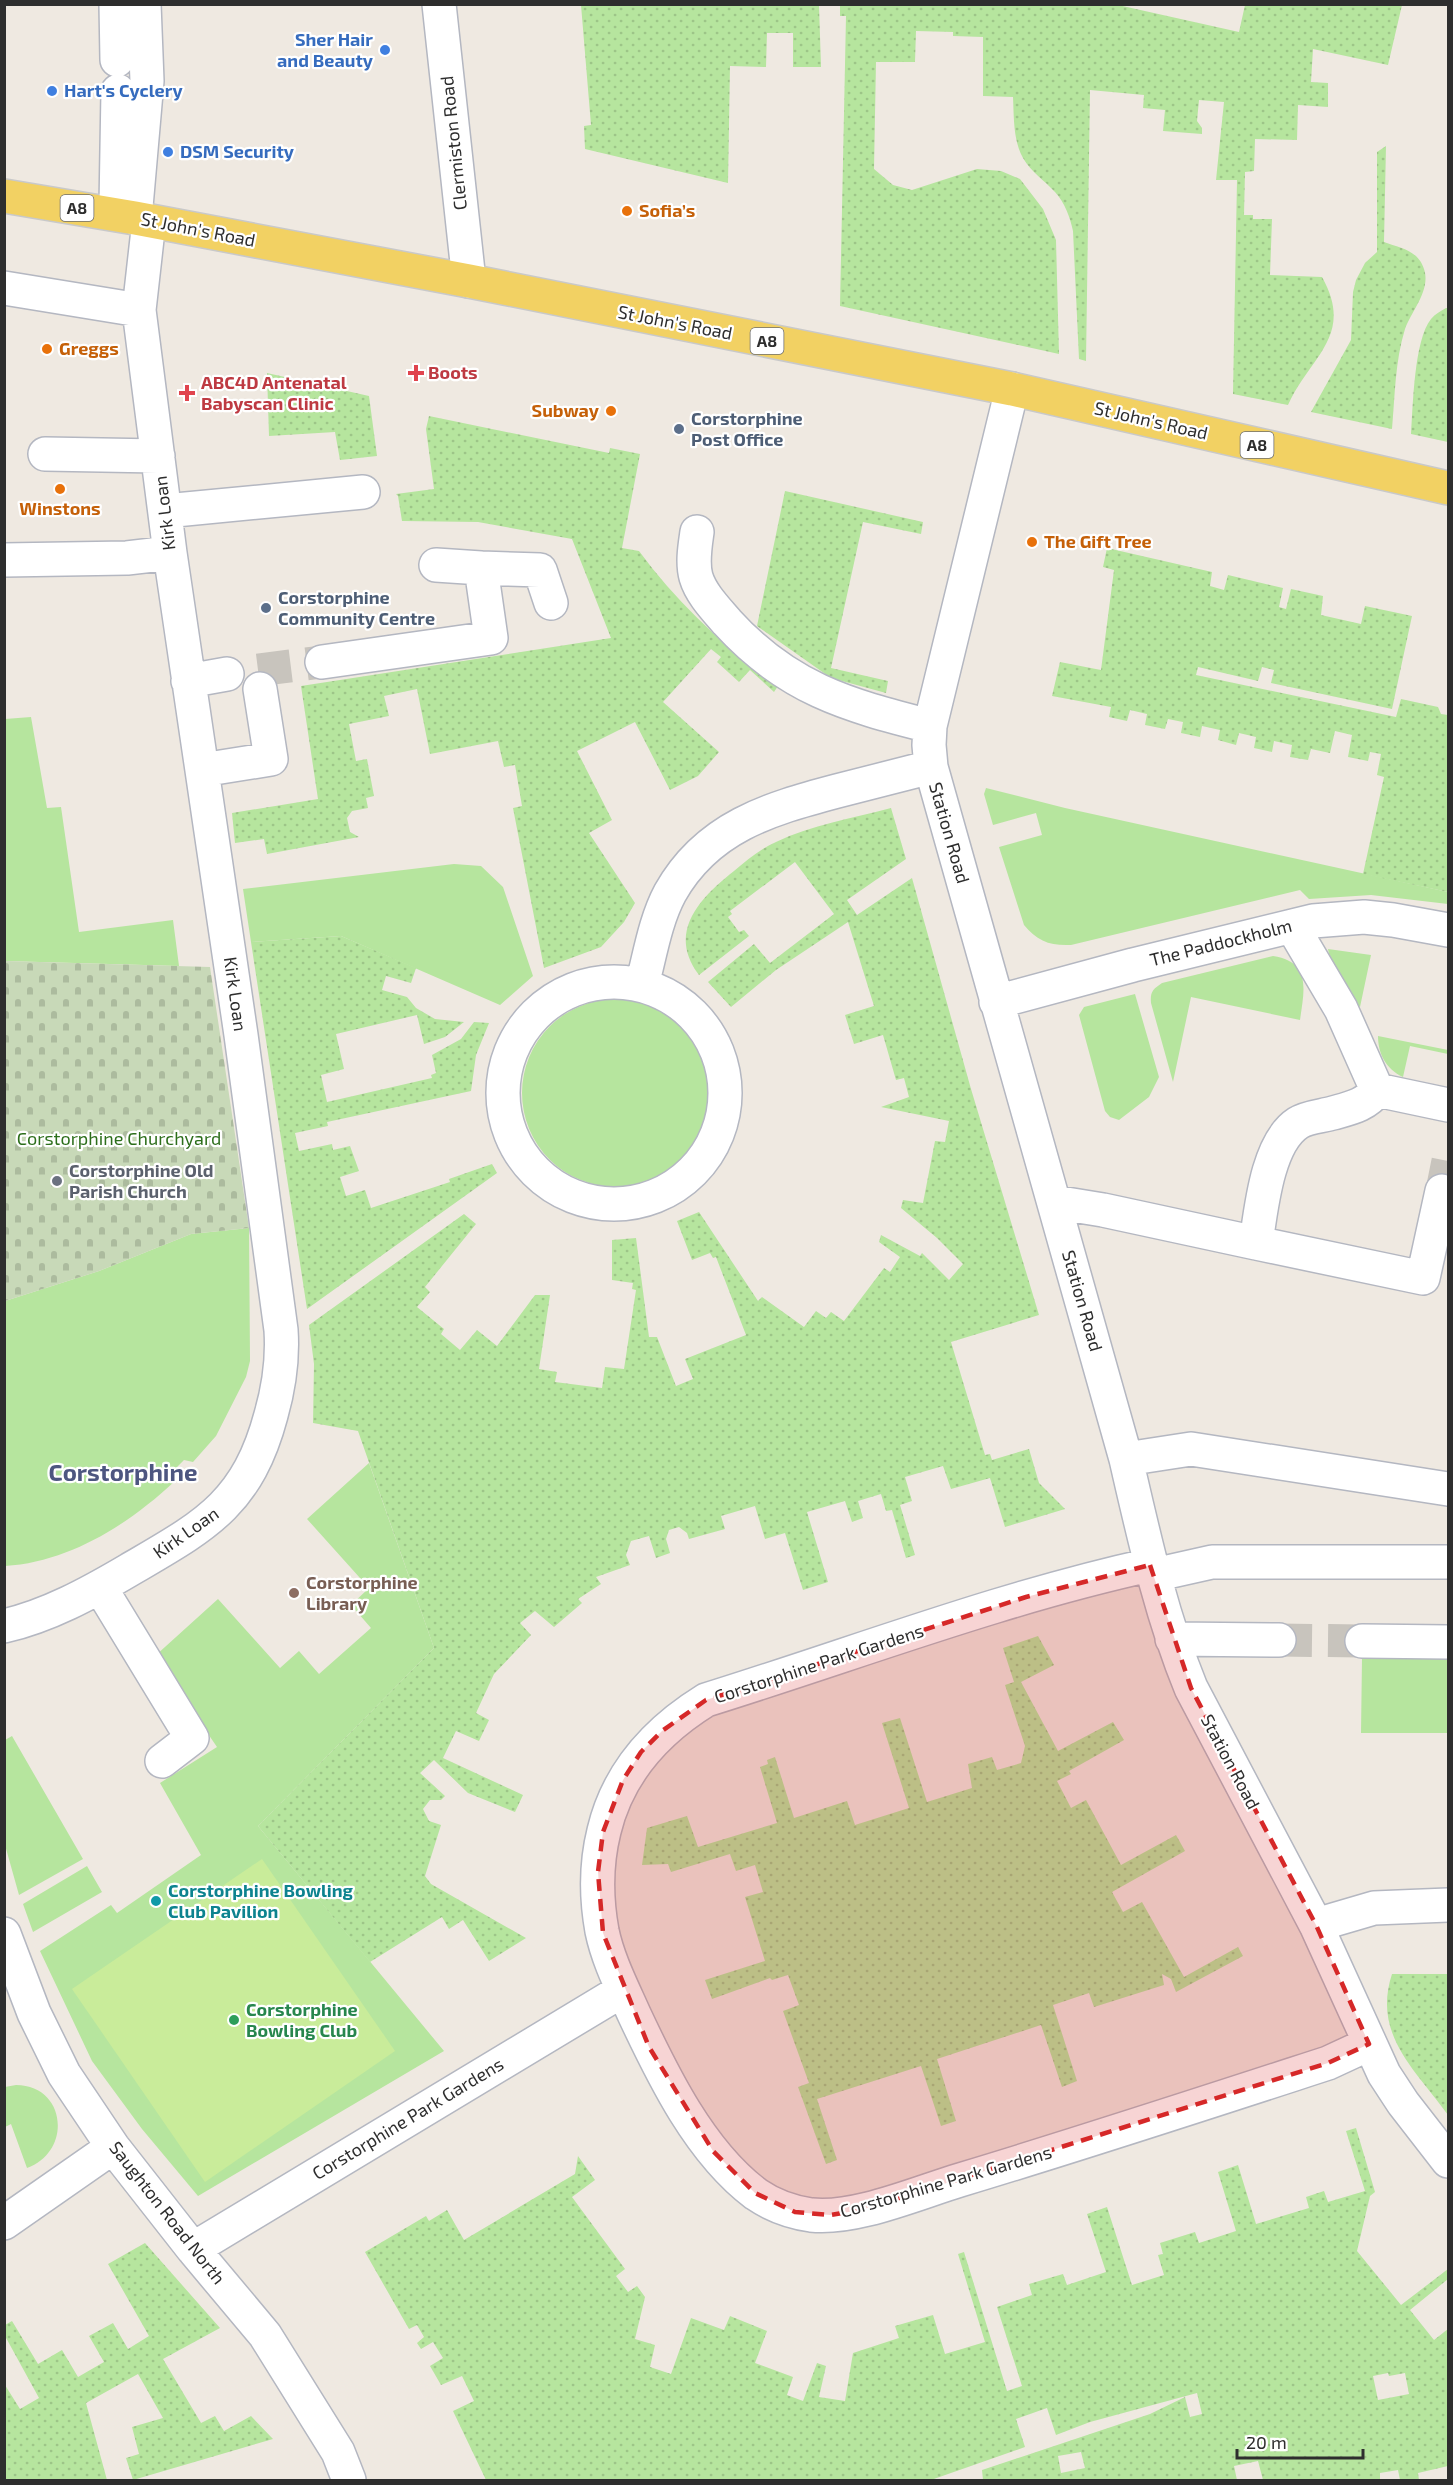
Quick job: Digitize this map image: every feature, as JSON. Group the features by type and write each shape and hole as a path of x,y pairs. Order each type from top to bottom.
{"main road":[{"name":"St John's Road","path":"4,196 469,281 1012,389 1449,488"}],"street":[{"path":"116,4 118,75 133,218"},
{"path":"133,218 147,81 144,4"},
{"name":"Clermiston Road","path":"439,4 469,281"},
{"name":"Kirk Loan","path":"4,1626 22,1622 100,1587 168,1548 208,1520 238,1491 255,1464 278,1390 282,1350 170,553 139,310 133,218"},
{"path":"4,288 139,310"},
{"name":"Station Road","path":"1012,389 930,726 928,745 931,767 1126,1459 1152,1570 1172,1639 1191,1688 1316,1925 1384,2074 1402,2103 1449,2161"},
{"path":"45,454 158,456"},
{"path":"165,511 363,492"},
{"path":"697,531 696,577 703,591 711,605 741,638 769,662 822,694 855,706 930,726"},
{"path":"4,560 127,558 170,553"},
{"path":"435,565 540,570 551,603"},
{"path":"322,662 491,638 481,568"},
{"path":"188,681 227,674"},
{"path":"202,770 271,759 260,689"},
{"path":"642,985 670,893 699,854 723,834 746,820 774,808 931,767"},
{"name":"The Paddockholm","path":"996,1002 1133,965 1292,926 1330,919 1364,917 1449,930"},
{"path":"1292,926 1341,1009 1377,1090"},
{"path":"612,982 642,985 672,998 697,1018 715,1046 724,1077 724,1109 715,1140 697,1167 672,1187 643,1200 610,1204 578,1198 550,1184 526,1161 511,1134 503,1105 504,1074 514,1045 531,1019 554,999 582,987 612,982"},
{"path":"1377,1090 1449,1105"},
{"path":"1256,1243 1267,1177 1274,1157 1288,1134 1298,1123 1364,1104 1377,1090"},
{"path":"1054,1202 1103,1210 1423,1278 1442,1191"},
{"path":"1126,1459 1191,1449 1449,1489"},
{"name":"Corstorphine Park Gardens","path":"1369,2044 1328,2063 997,2169 847,2214 818,2215 795,2212 767,2200 744,2184 713,2151 667,2081 609,1956 599,1913 598,1872 603,1832 615,1797 641,1752 675,1720 706,1700 1026,1597 1080,1581 1212,1562 1449,1562"},
{"path":"100,1587 192,1738 162,1761"},
{"path":"1172,1639 1279,1640"},
{"path":"1362,1641 1449,1642"},
{"path":"1316,1925 1374,1908 1449,1905"},
{"name":"Saughton Road North","path":"4,1934 34,2013 64,2074 113,2147 193,2249 265,2335 338,2451 349,2481"},
{"name":"Corstorphine Park Gardens","path":"193,2249 623,1990"},
{"path":"7,2216 113,2147"}],"highlighted area":[{"path":"1150,1565 1191,1688 1316,1925 1369,2044 1328,2063 861,2210 830,2215 795,2212 755,2193 713,2151 649,2047 603,1933 598,1872 603,1832 623,1780 641,1752 662,1731 706,1700 1026,1597"}],"green space":[{"path":"581,5 819,5 821,67 793,67 793,33 767,33 766,67 730,66 728,183 585,149 584,126 591,125"},
{"path":"840,5 1118,5 1239,32 1245,5 1402,5 1388,65 1313,49 1311,82 1328,83 1328,107 1298,105 1297,140 1255,139 1254,171 1245,172 1244,215 1253,215 1253,219 1272,219 1270,275 1322,277 1331,297 1334,315 1332,331 1326,345 1288,405 1233,394 1237,180 1216,180 1224,102 1199,100 1197,121 1202,128 1202,134 1163,131 1165,110 1143,108 1144,95 1090,90 1086,361 1079,359 1073,231 1070,221 1059,196 1023,158 1017,144 1013,97 983,96 983,37 953,36 953,32 916,31 915,62 876,62 874,169 893,185 912,190 977,169 1001,171 1020,179 1043,209 1056,240 1059,354 840,306 846,16 840,16"},
{"path":"1386,146 1384,242 1413,254 1421,263 1425,277 1423,292 1405,329 1399,353 1392,429 1311,412 1351,340 1353,292 1356,280 1365,263 1377,252 1377,152"},
{"path":"1448,308 1448,442 1411,434 1415,374 1421,342 1431,319"},
{"path":"267,373 369,396 377,456 340,460 335,432 269,436"},
{"path":"429,416 609,453 610,448 640,454 622,548 639,551 703,624 778,686 774,692 750,670 739,682 717,662 721,657 711,649 663,702 719,752 698,776 670,790 635,722 577,751 612,820 589,833 635,903 624,922 601,947 544,968 513,808 522,806 515,765 504,767 498,741 430,754 417,689 384,696 389,716 349,724 356,761 367,759 374,796 366,798 368,808 352,811 347,818 350,832 359,837 267,854 264,839 235,843 232,813 318,799 301,686 611,638 572,539 478,522 402,521 396,494 434,489 426,429"},
{"path":"785,491 923,522 921,534 863,522 831,668 888,681 886,693 831,678 757,626"},
{"path":"1107,548 1212,572 1210,586 1224,590 1228,575 1283,588 1279,607 1286,609 1291,589 1323,596 1321,615 1361,624 1365,606 1412,616 1392,709 1271,683 1274,670 1262,667 1258,681 1198,667 1196,675 1396,717 1401,699 1438,707 1441,714 1448,715 1448,892 1363,874 1384,777 1377,775 1381,754 1370,752 1368,761 1348,757 1352,735 1335,731 1330,753 1311,749 1308,760 1290,757 1292,745 1274,741 1272,752 1254,748 1256,737 1239,733 1236,745 1218,740 1220,730 1202,726 1200,737 1181,733 1183,722 1168,719 1165,729 1145,725 1147,714 1130,710 1127,721 1109,717 1111,707 1052,696 1060,662 1101,670 1114,570 1103,567"},
{"path":"31,717 47,808 61,807 79,932 173,920 179,966 5,961 5,719"},
{"path":"986,788 1065,808 1448,892 1448,904 1371,895 1309,899 1300,890 1071,945 1057,945 1039,939 1024,925 999,847 1042,835 1036,813 993,825 984,794"},
{"path":"891,808 906,859 847,900 857,915 912,878 971,1089 1039,1315 951,1342 985,1455 990,1454 992,1460 1029,1449 1039,1483 1065,1509 1005,1527 990,1478 951,1489 943,1466 905,1477 912,1501 900,1505 915,1555 906,1558 892,1510 886,1511 881,1494 858,1501 863,1518 852,1522 845,1501 807,1512 828,1582 803,1590 785,1533 765,1539 755,1506 721,1516 725,1529 689,1539 687,1533 679,1527 669,1530 666,1539 670,1553 656,1558 649,1536 631,1541 626,1555 630,1565 596,1577 601,1584 578,1599 582,1603 554,1627 535,1611 520,1623 531,1635 494,1674 476,1713 489,1720 479,1741 456,1731 443,1758 523,1795 515,1812 468,1793 434,1760 420,1773 445,1796 441,1800 430,1800 423,1809 429,1821 441,1825 425,1876 431,1884 526,1938 489,1961 463,1920 449,1929 442,1917 370,1962 258,1826 434,1648 358,1431 313,1423 314,1364 309,1325 464,1214 476,1224 425,1287 430,1292 417,1307 444,1329 441,1334 460,1350 477,1330 497,1346 535,1295 550,1295 539,1369 557,1372 555,1382 602,1388 605,1367 624,1369 636,1290 632,1289 633,1283 612,1280 612,1240 636,1238 649,1337 657,1337 676,1386 693,1379 685,1359 746,1335 716,1257 713,1258 710,1253 692,1260 677,1221 699,1212 758,1301 762,1297 804,1327 816,1311 826,1318 831,1312 844,1321 884,1268 890,1272 900,1257 879,1242 881,1235 920,1256 922,1253 949,1280 963,1264 937,1238 901,1208 903,1200 923,1203 935,1141 945,1142 949,1121 881,1107 909,1097 904,1078 896,1080 883,1035 854,1044 845,1015 874,1006 848,922 776,970 731,1007 708,982 754,944 770,963 834,914 795,862 730,911 732,914 728,917 739,932 744,930 749,936 699,975 690,959 686,944 687,930 700,904 722,881 759,851 803,831"},
{"path":"454,864 481,866 503,887 533,976 500,1005 341,936 251,942 243,889"},
{"path":"341,936 416,968 411,983 386,976 382,990 407,997 416,1008 435,1019 464,1022 445,1037 424,1044 417,1015 336,1034 344,1069 321,1075 327,1102 432,1078 431,1075 436,1073 432,1055 461,1039 474,1022 489,1023 476,1055 471,1091 327,1122 328,1126 295,1133 299,1151 332,1144 333,1150 350,1146 359,1171 340,1177 346,1196 365,1190 371,1208 450,1182 449,1179 492,1164 497,1173 307,1309 251,942"},
{"path":"1328,949 1371,955 1360,1007 1339,980"},
{"path":"1273,956 1286,959 1300,971 1303,979 1303,999 1300,1020 1191,997 1173,1082 1151,1003 1154,989 1162,983"},
{"name":"Corstorphine Churchyard","path":"5,961 210,967 249,1228 191,1234 99,1271 5,1301"},
{"path":"1135,994 1159,1077 1149,1097 1119,1120 1110,1117 1105,1111 1079,1015 1084,1007"},
{"path":"625,999 661,1010 683,1026 695,1041 703,1057 709,1075 709,1111 703,1129 695,1145 683,1160 668,1172 652,1180 634,1186 607,1187 571,1176 543,1153 533,1138 523,1111 522,1084 533,1048 556,1020 571,1010 598,1000"},
{"path":"1378,1036 1448,1050 1448,1054 1410,1046 1403,1077 1392,1070 1384,1060"},
{"path":"249,1228 250,1361 246,1377 216,1436 193,1462 184,1460 174,1470 175,1481 118,1526 75,1549 53,1557 5,1566 5,1301 99,1271 191,1234"},
{"path":"369,1463 434,1648 258,1826 444,2051 198,2196 142,2129 92,2061 40,1951 111,1905 117,1913 201,1855 160,1783 217,1747 155,1656 218,1599 280,1668 299,1651 319,1674 371,1628 351,1605 369,1588 307,1519"},
{"path":"1038,1636 1054,1665 1021,1682 1058,1751 1113,1722 1124,1740 1069,1771 1071,1774 1057,1781 1071,1808 1086,1800 1121,1865 1176,1835 1185,1851 1112,1892 1123,1912 1142,1902 1184,1977 1238,1947 1243,1956 1176,1992 1171,1979 1162,1974 1164,1985 1094,2007 1089,1993 1053,2005 1077,2081 1062,2087 1041,2025 937,2059 956,2121 941,2126 921,2066 817,2099 837,2160 826,2164 798,2087 809,2083 783,2011 799,2005 788,1975 772,1980 770,1978 712,1999 705,1980 765,1961 745,1897 763,1892 755,1865 736,1871 730,1854 671,1872 668,1864 642,1865 647,1828 687,1816 698,1847 777,1823 760,1767 768,1764 767,1760 775,1757 794,1818 847,1801 855,1825 909,1808 882,1723 900,1718 927,1802 972,1788 968,1764 992,1757 997,1770 1021,1763 1025,1746 1005,1685 1014,1682 1003,1648"},
{"path":"1362,1658 1448,1658 1448,1733 1361,1733"},
{"path":"12,1736 83,1859 19,1895 5,1845 5,1740"},
{"name":"Corstorphine Bowling Club","path":"262,1859 395,2051 205,2182 72,1989"},
{"path":"87,1866 102,1892 33,1932 23,1904"},
{"path":"1392,1974 1448,1974 1448,2115 1411,2067 1392,2034 1387,1996"},
{"path":"16,2085 33,2088 45,2096 54,2107 57,2120 57,2134 52,2148 42,2160 27,2168 11,2124 5,2127 5,2087"},
{"path":"1356,2128 1375,2192 1370,2196 1357,2251 1401,2305 1448,2269 1448,2279 1410,2310 1434,2340 1448,2329 1448,2466 1418,2473 1419,2480 1400,2480 1398,2470 1380,2473 1380,2480 1263,2480 1258,2461 1234,2466 1237,2480 983,2480 982,2470 1150,2414 1185,2397 1190,2417 1202,2414 1197,2393 1090,2422 1056,2435 1047,2408 1016,2419 1025,2447 931,2480 486,2480 453,2411 474,2401 462,2376 441,2385 430,2366 443,2358 433,2342 421,2349 417,2343 424,2337 417,2325 409,2329 365,2252 426,2216 429,2221 447,2210 464,2240 575,2174 578,2156 595,2180 572,2197 625,2269 616,2276 628,2292 637,2286 645,2297 635,2339 655,2345 650,2367 671,2374 691,2318 724,2330 730,2316 767,2331 755,2363 793,2377 787,2395 803,2401 817,2363 826,2366 819,2397 845,2401 853,2353 899,2338 895,2326 933,2315 945,2354 985,2342 958,2254 964,2252 1007,2391 1022,2386 997,2307 1032,2295 1029,2284 1063,2274 1067,2285 1106,2272 1087,2214 1107,2207 1132,2285 1164,2275 1158,2255 1163,2254 1160,2243 1195,2232 1199,2243 1236,2231 1218,2172 1238,2165 1256,2224 1309,2208 1306,2197 1324,2191 1328,2202 1365,2191 1346,2131","holes":["1388,2373 1389,2376 1405,2373 1409,2394 1378,2400 1373,2376","1081,2452 1085,2468 1061,2473 1058,2456"]},
{"path":"145,2243 220,2328 163,2359 201,2423 215,2416 224,2431 251,2416 273,2439 133,2480 126,2458 139,2454 132,2427 163,2418 138,2374 86,2403 107,2480 5,2480 5,2385 20,2409 39,2398 5,2336 5,2325 12,2321 38,2364 62,2350 78,2377 104,2362 89,2336 113,2323 128,2349 149,2336 108,2264"}],"tunnel":[{"path":"258,670 322,662"},
{"path":"1442,1191 1448,1161"},
{"path":"1279,1640 1362,1641"}],"place":[{"name":"Sher Hair and Beauty","path":"385,50"},
{"name":"Hart's Cyclery","path":"52,91"},
{"name":"DSM Security","path":"168,152"},
{"name":"Sofia’s","path":"627,211"},
{"name":"Greggs","path":"47,349"},
{"name":"Boots","path":"416,373"},
{"name":"ABC4D Antenatal Babyscan Clinic","path":"187,393"},
{"name":"Subway","path":"611,411"},
{"name":"Corstorphine Post Office","path":"679,429"},
{"name":"Winstons","path":"60,489"},
{"name":"The Gift Tree","path":"1032,542"},
{"name":"Corstorphine Community Centre","path":"266,608"},
{"name":"Corstorphine Old Parish Church","path":"57,1181"},
{"name":"Corstorphine Library","path":"294,1593"},
{"name":"Corstorphine Bowling Club Pavilion","path":"156,1901"},
{"name":"Corstorphine Bowling Club","path":"234,2020"}],"district":[{"name":"Corstorphine","path":"123,1473"}]}
